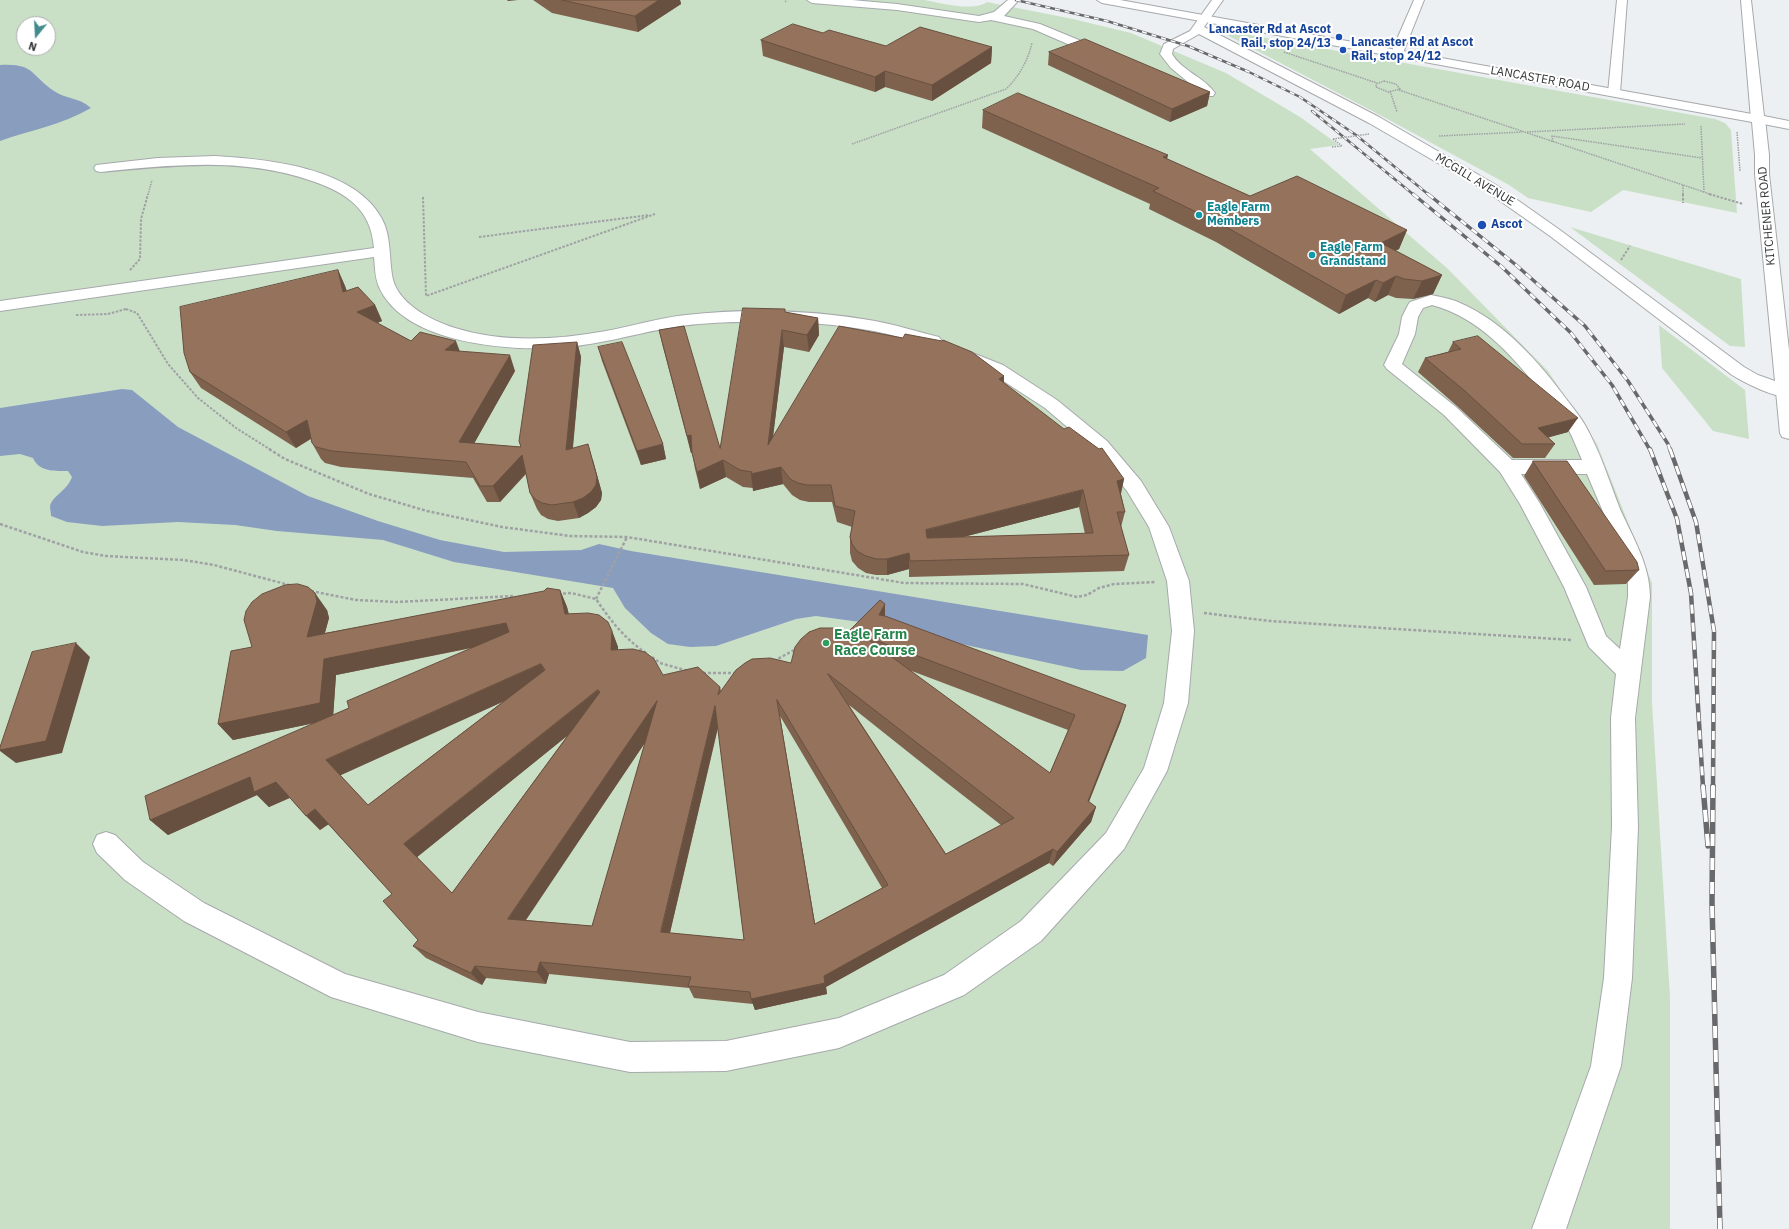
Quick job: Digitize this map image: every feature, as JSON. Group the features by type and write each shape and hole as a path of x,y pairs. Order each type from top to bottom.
{"street":[{"path":"812,0 897,7 973,19 994,17 1036,26 1115,60"},
{"path":"994,17 1002,12 1014,0"},
{"name":"LANCASTER ROAD","path":"1102,0 1201,24 1397,53 1758,118 1789,125"},
{"path":"1190,91 1208,92 1169,59 1166,54 1168,47 1190,36 1201,24 1218,0"},
{"path":"1397,53 1419,0"},
{"path":"1614,93 1622,0"},
{"name":"KITCHENER ROAD","path":"1746,0 1762,156 1762,177 1789,433"},
{"name":"MCGILL AVENUE","path":"1201,24 1374,120 1491,188 1555,233 1738,371 1752,379 1785,391"},
{"path":"101,168 180,161 214,160 249,162 292,169 338,186 359,199 372,214 380,231 384,280 394,297 408,312 428,323 472,338 528,343 562,342 695,319 777,317 876,326 936,342 998,369 1051,404 1100,445 1134,486 1159,527 1178,581 1183,632 1176,703 1155,771 1116,842 1031,930 954,985 839,1033 726,1056 630,1057 478,1027 341,987 194,912 134,871 106,844"},
{"path":"0,306 382,251"},
{"path":"1549,1229 1606,1066 1618,978 1625,827 1623,718 1628,671 1639,597 1639,584 1631,554 1576,425 1554,395 1523,358 1490,327 1454,306 1431,300 1416,305 1410,317 1407,334 1393,365 1450,411 1507,467 1529,502 1576,587 1597,641 1628,671"},
{"path":"1507,467 1594,467"}],"path":[{"path":"852,144 1006,89 1016,80 1030,52 1032,45 1031,39"},
{"path":"1278,50 1377,83 1384,81 1392,82 1398,85 1399,90"},
{"path":"1377,83 1376,87 1381,90 1393,92 1399,90 1743,204"},
{"path":"1434,136 1685,124"},
{"path":"1701,124 1704,192"},
{"path":"1737,129 1741,175"},
{"path":"1550,130 1553,142"},
{"path":"1332,147 1342,146 1333,139 1368,134"},
{"path":"1552,136 1702,158"},
{"path":"1683,185 1683,203"},
{"path":"423,197 426,296 655,214 479,237"},
{"path":"1615,263 1621,260 1630,246"},
{"path":"126,309 137,313 143,321 152,340 168,364 198,398 236,428 285,459 369,494 427,511 502,527 570,536 627,537 848,573 881,581 922,584 1023,584 1040,587 1056,593 1072,596 1086,596 1100,587 1125,582 1178,581"},
{"path":"0,524 82,552 106,556 184,560 207,564 294,587"},
{"path":"596,599 627,537"},
{"path":"308,591 356,600 396,602 517,596"},
{"path":"555,594 571,593 596,599 609,619 635,647 660,663 690,671"},
{"path":"1181,610 1270,620 1597,641"},
{"path":"772,662 800,647"},
{"path":"697,673 733,674 739,672"}],"green space":[{"name":"Eagle Farm Race Course","path":"0,0 924,0 965,7 981,5 987,2 1073,19 1131,33 1226,73 1300,117 1339,145 1310,149 1448,269 1548,371 1597,444 1652,583 1652,702 1670,997 1670,1229 0,1229"},
{"path":"1227,31 1715,119 1725,123 1731,130 1737,213 1623,190 1591,212 1528,198 1509,185 1378,114 1223,33"},
{"path":"1570,227 1741,279 1745,347 1730,346"},
{"path":"1659,325 1745,390 1749,439 1713,431 1662,368"}],"water":[{"path":"0,65 20,66 26,68 58,94 82,102 91,108 58,123 0,141"},
{"path":"122,389 132,390 178,427 308,496 378,521 440,540 504,552 581,550 599,544 631,551 1148,635 1146,658 1123,671 1081,670 860,622 816,616 796,619 716,646 690,647 668,644 651,633 625,608 613,588 454,562 383,540 277,531 235,525 178,522 102,526 67,522 51,516 50,506 52,502 67,486 72,477 68,471 48,470 39,466 33,458 20,454 0,456 0,408"}],"building":[{"path":"562,0 659,0 635,16"},
{"path":"793,24 823,33 829,30 886,46 920,27 992,47 932,85 885,71 875,77 761,40"},
{"path":"1085,39 1210,92 1172,109 1049,52"},
{"path":"1018,93 1168,155 1163,157 1250,196 1297,176 1407,230 1381,243 1442,275 1422,281 1404,279 1396,276 1383,283 1376,280 1346,295 1221,224 1153,191 1159,188 983,110"},
{"path":"338,270 343,292 358,287 375,305 357,312 411,341 420,332 456,341 445,350 510,355 459,442 521,447 519,441 533,345 577,342 566,450 588,444 597,477 596,485 591,492 583,498 573,502 552,505 542,503 535,499 530,493 522,455 493,486 480,486 466,462 332,451 316,447 312,443 307,420 286,432 190,372 184,353 180,307"},
{"path":"743,308 785,309 785,312 818,318 807,335 782,330 768,445 839,326 903,338 905,334 943,340 972,352 1004,376 999,379 1064,429 1069,427 1099,449 1102,448 1124,479 1117,481 1125,512 1117,512 1129,555 910,561 909,553 887,559 876,559 866,556 857,551 852,544 850,537 855,511 835,506 831,485 807,485 798,483 790,479 781,467 751,474 752,472 740,470 723,460 697,472 692,453 691,435 687,436 659,330 684,326 720,448","holes":["1083,490 1093,533 927,538 926,530"]},
{"path":"1478,336 1578,418 1538,428 1555,444 1522,444 1465,391 1425,358 1461,349 1453,342"},
{"path":"622,342 663,444 637,451 598,347"},
{"path":"1533,461 1567,461 1637,562 1639,570 1606,571"},
{"path":"298,584 308,587 315,593 317,601 307,637 544,591 547,588 560,590 565,614 588,613 599,615 608,622 612,631 611,650 633,649 645,652 654,659 663,675 698,667 720,687 718,695 736,670 745,663 752,659 770,658 791,663 795,647 809,632 820,628 833,628 849,631 880,600 885,604 879,615 1126,705 1088,801 1096,807 1057,852 1053,849 824,976 825,983 751,999 750,992 688,986 691,977 540,962 537,972 475,966 471,973 413,946 418,940 383,901 392,894 315,809 306,816 276,782 254,792 250,777 150,820 145,796 349,708 347,701 509,632 506,623 324,659 320,703 218,724 231,651 252,647 244,620 246,611 252,602 262,594 285,585","holes":["867,637 1075,715 1050,773 866,638","541,664 545,670 368,805 326,760","828,674 1014,818 946,854","598,690 600,692 452,893 404,844","777,700 888,885 815,924","657,701 592,926 508,919","715,706 744,940 661,932"]},
{"path":"76,643 46,741 0,750 32,652"}],"railway":[{"path":"1016,0 1107,21 1188,46 1249,72 1300,97 1356,135 1429,195"},
{"path":"1312,111 1414,195"},
{"path":"1413,194 1502,267 1571,333 1612,385 1650,450"},
{"path":"1428,194 1516,265 1585,326 1628,381 1668,444 1670,450"},
{"path":"1650,449 1677,519 1691,593 1703,787"},
{"path":"1670,449 1696,522 1714,631 1713,787"},
{"path":"1703,786 1708,846"},
{"path":"1713,786 1712,903 1720,1229"}],"place":[{"name":"Lancaster Rd at Ascot Rail, stop 24/13","path":"1339,37"},
{"name":"Lancaster Rd at Ascot Rail, stop 24/12","path":"1343,50"},
{"name":"Eagle Farm Members","path":"1199,215"},
{"name":"Ascot","path":"1482,225"},
{"name":"Eagle Farm Grandstand","path":"1312,255"},
{"name":"Eagle Farm Race Course","path":"826,643"}]}
